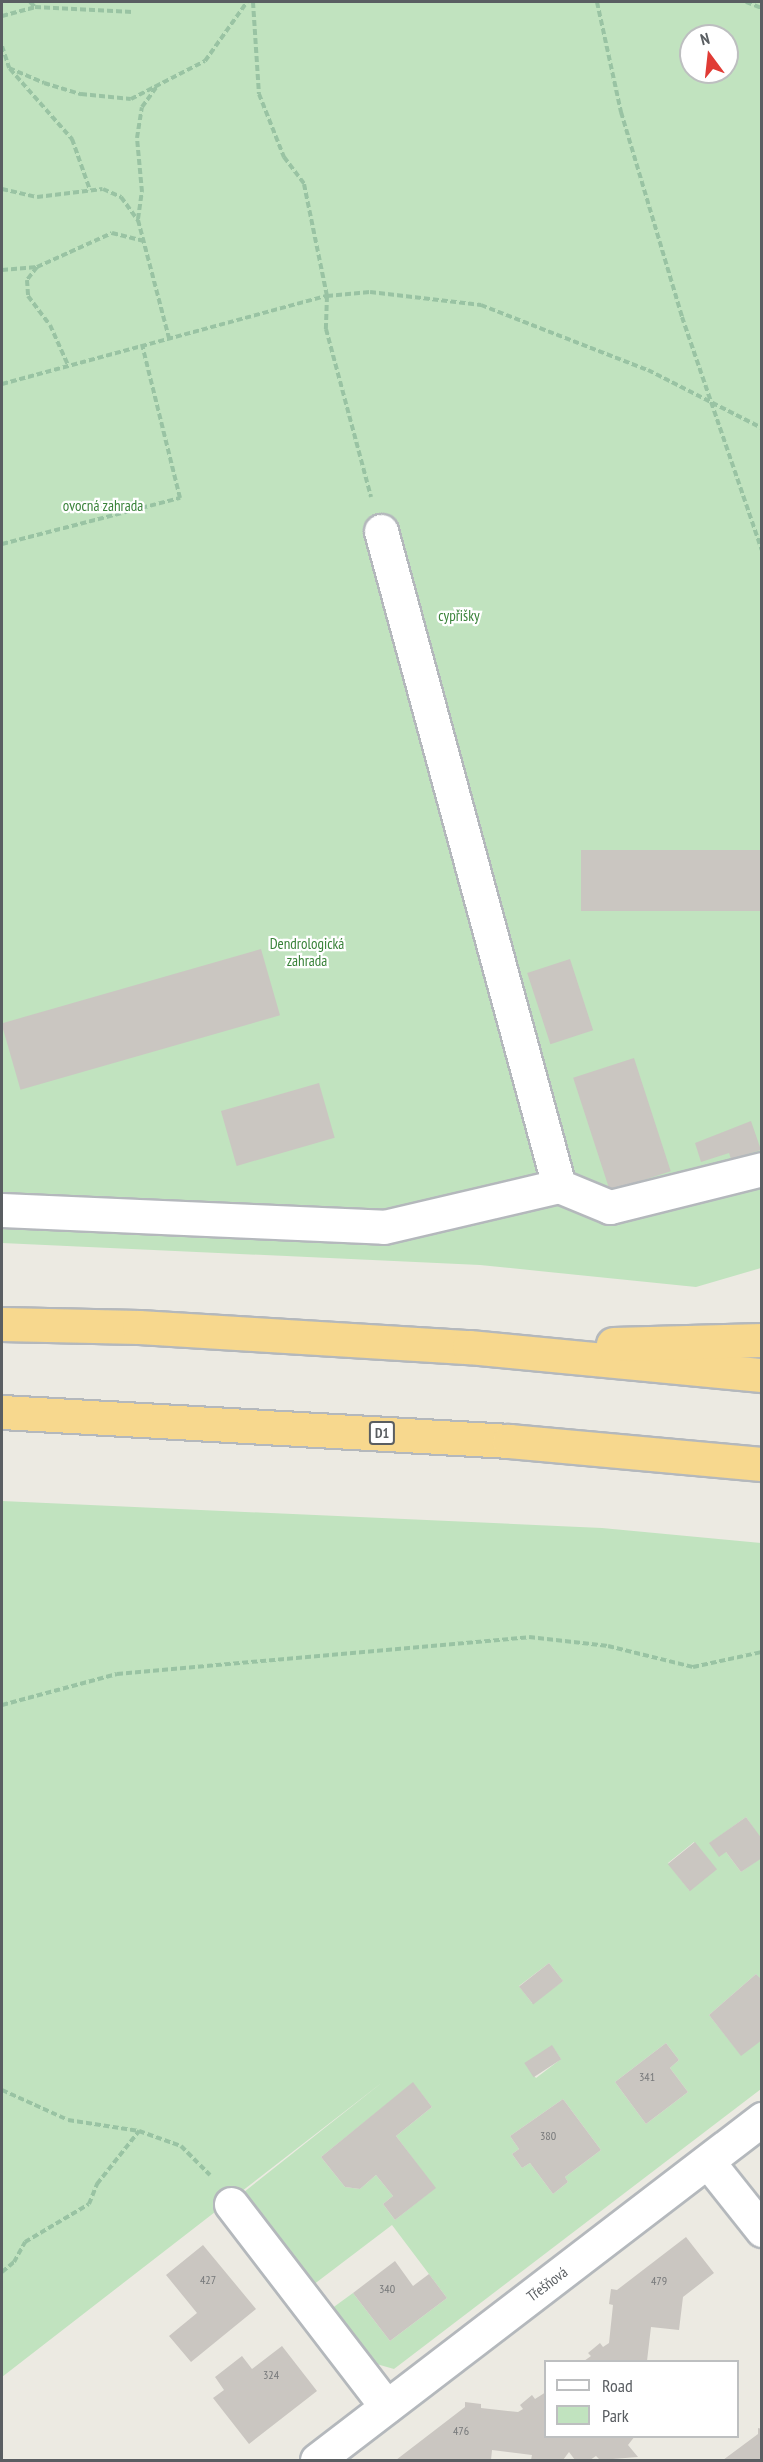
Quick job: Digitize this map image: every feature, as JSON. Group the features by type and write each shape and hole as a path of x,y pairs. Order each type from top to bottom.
{"highway":[{"path":"2,1324 139,1327 469,1347 762,1376"},
{"path":"469,1347 762,1340"},
{"name":"D1","path":"2,1412 509,1441 762,1464"}],"street":[{"path":"381,531 559,1186"},
{"path":"2,1210 384,1227 559,1186 610,1207 762,1169"},
{"name":"Třešňová","path":"318,2460 762,2119"},
{"path":"708,2162 762,2230"},
{"path":"231,2204 386,2406"}],"path":[{"path":"30,2 35,7"},
{"path":"9,68 81,94 131,99 205,61 247,2"},
{"path":"253,2 259,94 284,157 304,184 327,296 326,329 381,531"},
{"path":"597,2 621,112 711,403 762,550"},
{"path":"746,2 762,8"},
{"path":"2,16 35,7 133,12"},
{"path":"2,46 9,68 72,139 90,190"},
{"path":"138,219 142,192 137,138 142,107 158,85"},
{"path":"2,189 37,197 103,189 121,197 138,219 169,338"},
{"path":"2,270 37,267 112,233 145,241"},
{"path":"37,267 27,280 28,296 50,325 68,366"},
{"path":"2,384 327,296 370,292 481,305 648,370 762,428"},
{"path":"2,544 180,498 142,345"},
{"path":"2,1705 117,1674 529,1637 608,1646 693,1667 762,1652"},
{"path":"2,2090 68,2120 140,2131 181,2146 213,2178 231,2204"},
{"path":"2,2272 14,2262 25,2242 89,2204 97,2184 140,2131"}],"green space":[{"name":"Dendrologická zahrada","path":"2,2 761,2 761,1268 696,1287 480,1265 2,1243"},
{"path":"2,1501 602,1528 761,1543 761,1839 746,1817 710,1843 726,1852 741,1872 761,1858 761,1980 756,1974 709,2015 741,2055 761,2040 761,2089 394,2369 373,2363 331,2309 353,2293 390,2341 447,2298 392,2225 313,2285 244,2192 384,2081 2,2377","holes":["694,1842 716,1869 689,1890 668,1863","549,1963 563,1981 532,2003 519,1986","666,2043 679,2060 670,2068 688,2092 646,2124 615,2082","552,2046 561,2059 536,2078 526,2065","413,2083 432,2107 396,2136 435,2188 395,2220 383,2204 393,2196 376,2175 360,2189 345,2187 321,2157","563,2099 601,2150 565,2177 568,2182 553,2194 530,2163 522,2168 512,2154 519,2149 510,2136"]}],"building":[{"path":"581,850 762,850 762,911 581,911"},
{"path":"261,949 280,1015 20,1090 2,1023"},
{"path":"570,959 593,1030 550,1044 527,973"},
{"path":"634,1058 671,1171 610,1191 573,1078"},
{"path":"319,1083 335,1138 237,1166 221,1111"},
{"path":"751,1121 761,1150 731,1159 729,1153 701,1162 695,1143"},
{"path":"746,1817 762,1839 762,1858 741,1872 726,1852 719,1857 709,1843"},
{"path":"695,1842 717,1869 690,1891 668,1864"},
{"path":"549,1963 563,1981 533,2005 519,1986"},
{"path":"756,1974 762,1980 762,2040 741,2056 709,2015"},
{"path":"666,2043 679,2060 670,2068 688,2092 646,2124 615,2082"},
{"path":"552,2045 561,2059 534,2077 524,2063"},
{"path":"413,2082 432,2107 396,2136 436,2188 395,2220 383,2204 393,2196 376,2175 360,2189 345,2187 321,2157"},
{"path":"563,2099 601,2150 565,2177 568,2182 553,2194 530,2163 522,2168 512,2154 519,2149 510,2136"},
{"path":"686,2237 714,2273 683,2297 679,2330 651,2327 647,2360 585,2360 591,2356 588,2353 600,2343 603,2347 609,2343 613,2305 609,2304 611,2289 617,2290"},
{"path":"203,2245 256,2309 191,2362 169,2336 197,2313 166,2275"},
{"path":"395,2261 413,2286 429,2274 447,2298 390,2341 353,2293"},
{"path":"282,2346 317,2391 249,2444 213,2398 224,2390 215,2377 242,2356 252,2369"},
{"path":"544,2393 544,2438 633,2438 628,2445 638,2457 600,2460 596,2456 590,2460 575,2460 569,2452 563,2460 531,2460 532,2455 492,2450 491,2460 396,2460 465,2407 465,2402 481,2404 481,2408 518,2412 523,2409 520,2405 532,2395 535,2399"},
{"path":"758,2428 762,2429 762,2460 723,2460 758,2434"}],"park label":[{"name":"ovocná zahrada","path":"103,506"},
{"name":"cypřišky","path":"459,616"}]}
